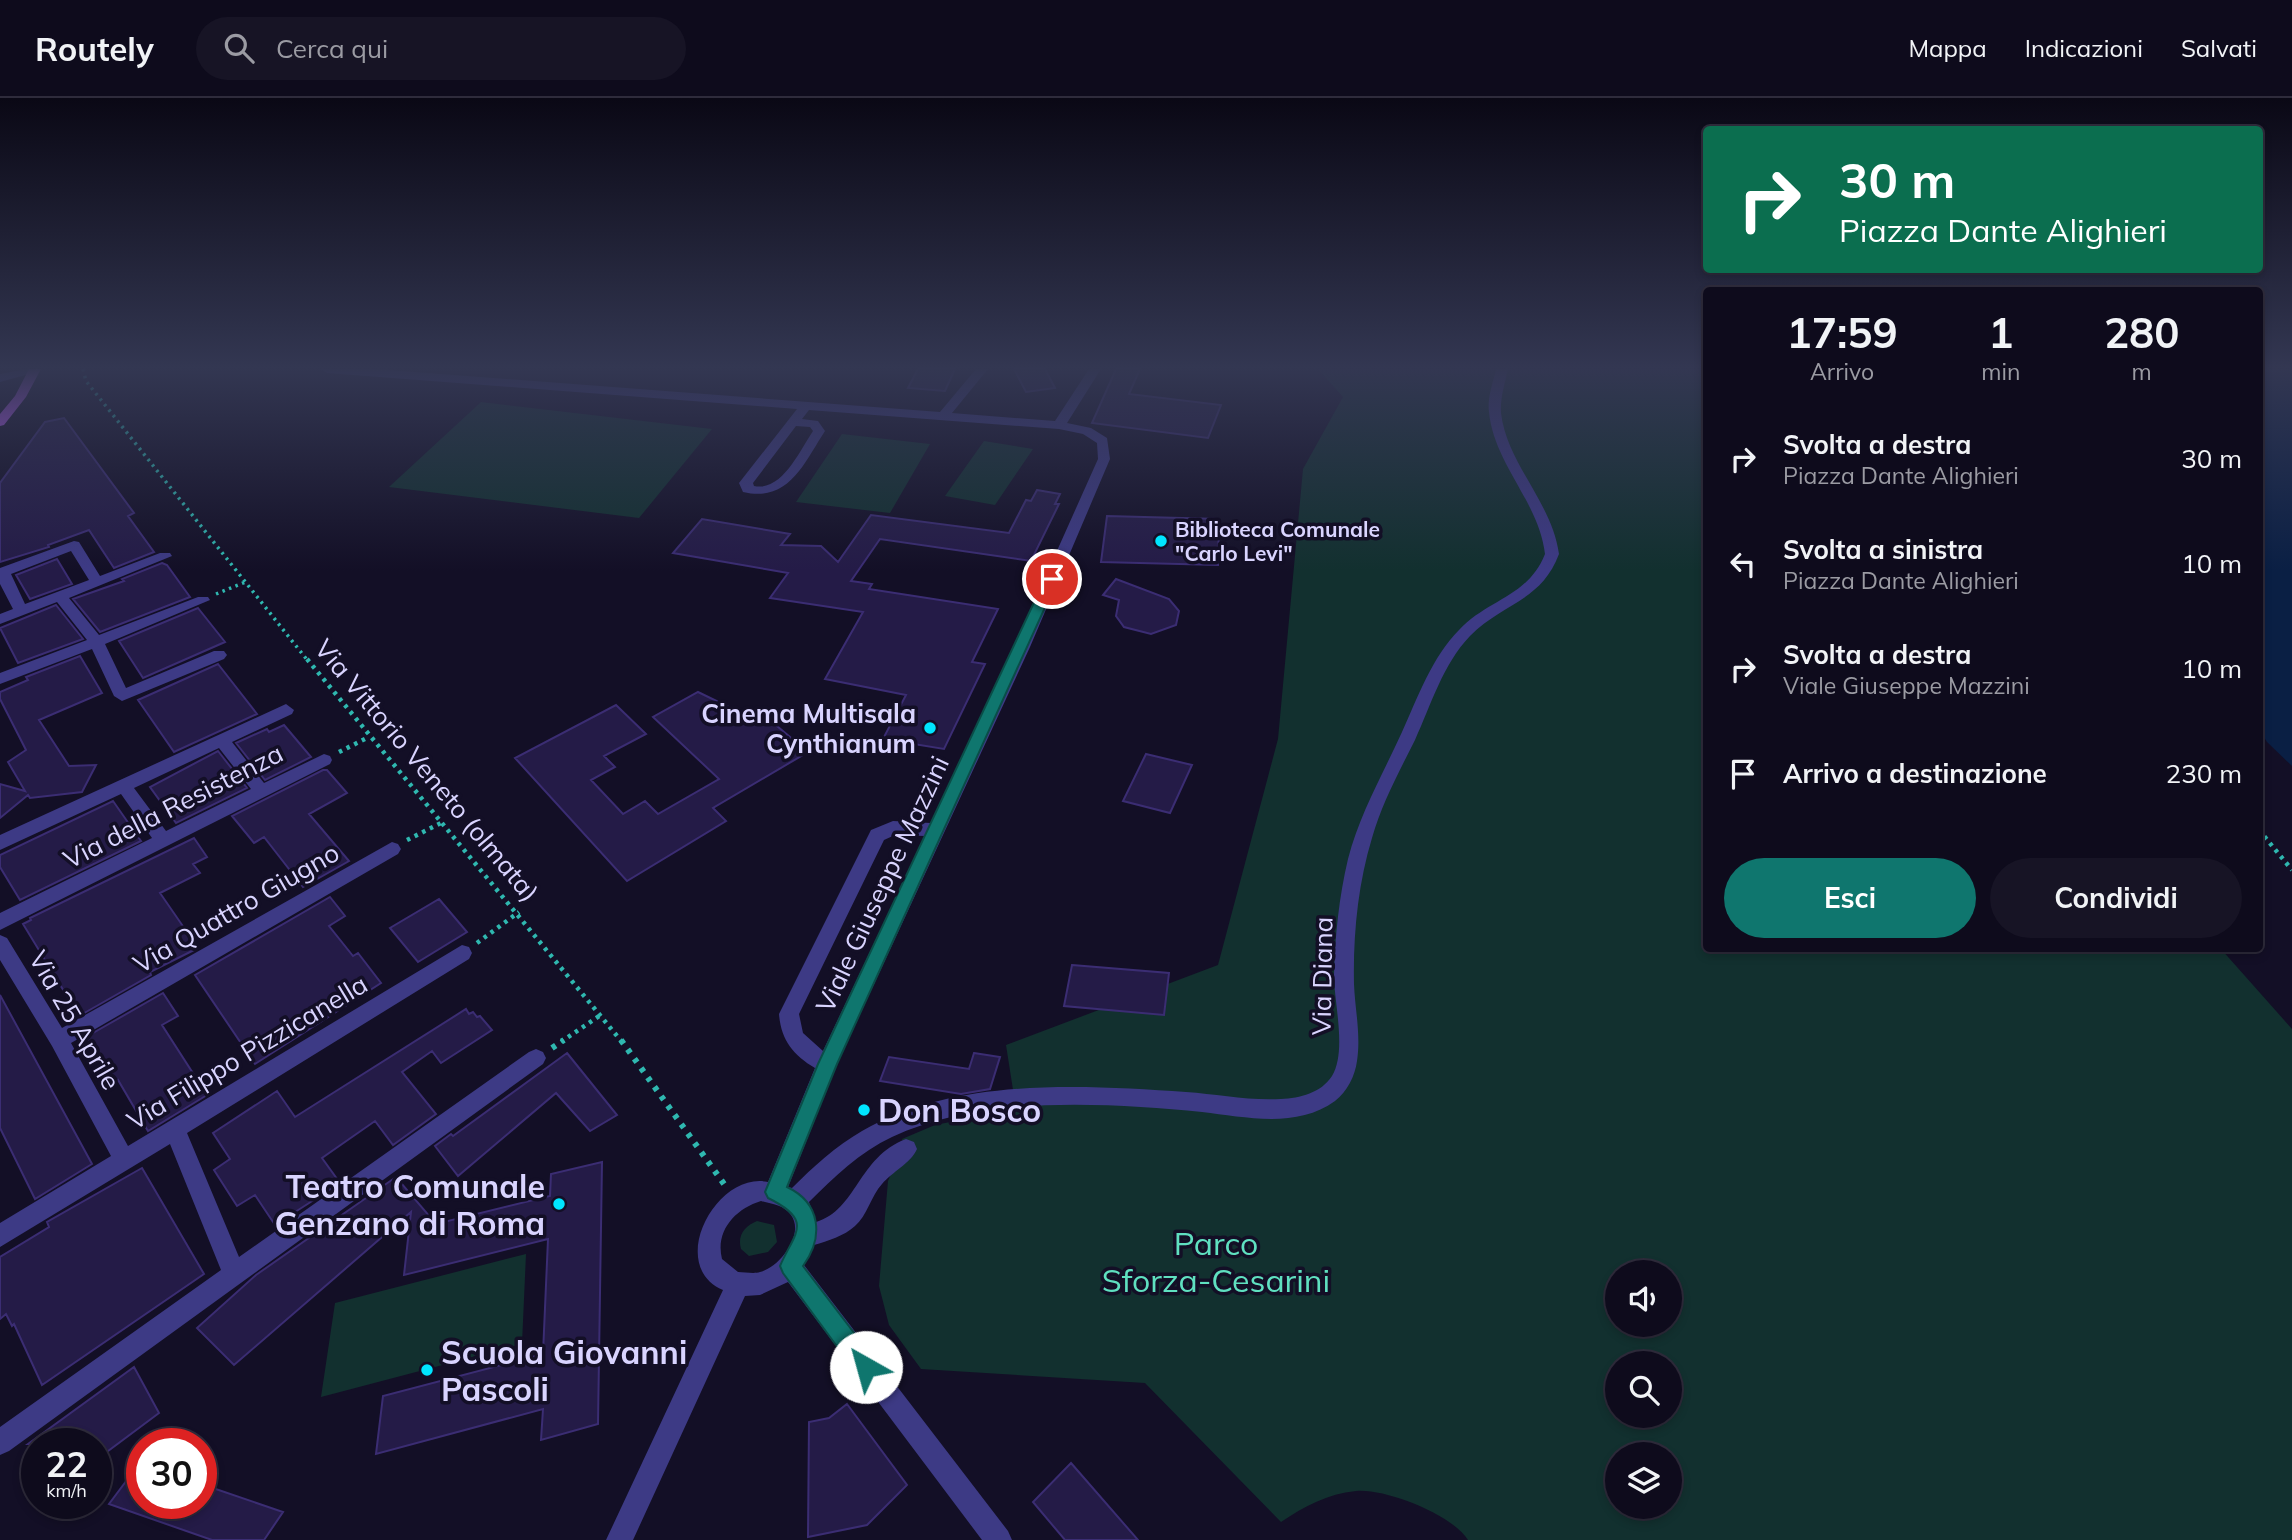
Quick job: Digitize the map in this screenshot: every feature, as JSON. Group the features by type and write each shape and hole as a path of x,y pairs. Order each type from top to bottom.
{"street":[{"path":"782,436 746,483 748,489 771,491 780,486 815,436"},
{"name":"Viale Giuseppe Mazzini","path":"785,1196 827,1064 1022,647 1104,459 1106,446 1096,436"},
{"name":"Via Diana","path":"785,1196 819,1177 869,1139 896,1125 958,1107 1024,1097 1093,1096 1283,1110 1314,1102 1337,1086 1346,1059 1344,980 1348,914 1358,855 1378,797 1440,667 1455,643 1478,621 1535,585 1552,554 1550,538 1541,513 1504,436"},
{"path":"21,611 3,575 4,571 74,545 97,582"},
{"path":"0,619 164,556"},
{"path":"61,597 96,641 122,696 219,655"},
{"path":"0,679 203,600"},
{"path":"0,844 286,710"},
{"path":"222,740 262,792"},
{"name":"Via della Resistenza","path":"0,922 324,760"},
{"path":"124,786 163,841"},
{"path":"827,1064 804,1051 789,1031 789,1014 877,835 893,828 935,830"},
{"name":"Via Quattro Giugno","path":"59,1040 392,849"},
{"name":"Via 25 Aprile","path":"0,943 59,1040 124,1160"},
{"name":"Via Filippo Pizzicanella","path":"0,1236 462,953"},
{"path":"0,1441 536,1058"},
{"path":"175,1130 234,1273"},
{"path":"806,1236 831,1229 848,1218 871,1180 886,1163 906,1149"},
{"path":"761,1191 785,1196 806,1220 806,1236 801,1252 790,1266 765,1282 738,1283 718,1273 708,1254 711,1231 725,1210 735,1202 761,1191"},
{"path":"790,1266 999,1540"},
{"path":"619,1540 738,1283"}],"path":[{"name":"Via Vittorio Veneto (olmata)","path":"131,436 369,737 519,912 602,1014 735,1202"},
{"path":"203,600 248,581"},
{"name":"Via della Resistenza","path":"324,760 369,737"},
{"path":"392,849 440,822"},
{"path":"2263,835 2292,870"},
{"path":"462,953 519,912"},
{"path":"536,1058 602,1014"}],"green space":[{"path":"444,436 706,436 639,518 389,487"},
{"path":"840,436 930,444 890,513 796,502"},
{"name":"Parco Sforza-Cesarini","path":"1321,436 1703,436 1703,952 2224,952 2292,1029 2292,1540 1468,1540 1448,1521 1434,1513 1400,1499 1369,1491 1326,1498 1281,1522 1145,1383 921,1369 889,1325 879,1286 888,1181 891,1174 910,1159 902,1139 935,1125 1016,1109 1006,1045 1218,965 1278,739 1303,469"},
{"path":"984,441 1033,449 995,505 945,496"},
{"path":"757,1221 774,1225 777,1242 768,1252 749,1256 741,1249 740,1239 746,1228"},
{"path":"526,1254 522,1344 321,1397 335,1303"}],"water":[{"path":"2263,436 2292,436 2292,766 2263,736"}],"building":[{"path":"34,436 77,436 134,513 128,516 154,552 114,568 89,530 48,545 49,547 0,562 0,483"},
{"path":"1037,490 1060,494 1055,504 1059,504 1031,561 880,539 851,581 872,584 869,589 998,609 972,662 985,664 944,749 883,739 906,695 825,679 863,612 770,598 788,573 673,553 702,519 790,534 781,545 821,546 838,562 871,515 1009,533 1026,500 1031,501"},
{"name":"Biblioteca Comunale \"Carlo Levi\"","path":"1107,516 1219,519 1218,565 1101,562"},
{"path":"57,559 72,584 30,599 16,575"},
{"path":"162,563 167,565 190,597 100,632 73,599 124,581 122,579"},
{"path":"1116,579 1169,599 1179,611 1176,625 1151,634 1124,627 1116,616 1119,600 1103,595"},
{"path":"56,605 83,639 18,663 0,628"},
{"path":"198,608 225,642 143,678 119,641"},
{"path":"80,656 102,693 39,720 69,766 96,765 82,792 30,798 28,795 0,818 0,784 25,791 8,762 26,750 0,699 0,692 28,680 26,677"},
{"path":"218,664 257,714 174,752 138,700"},
{"path":"698,692 733,709 765,716 808,752 713,808 726,821 627,881 515,758 616,705 646,734 604,756 615,767 591,780 623,814 645,801 658,814 719,779 653,717"},
{"path":"284,725 311,757 265,780 236,743 267,729 269,732"},
{"path":"218,751 247,788 176,823 150,787"},
{"path":"1146,754 1192,765 1170,813 1123,801"},
{"path":"327,770 347,793 309,814 349,861 303,887 264,837 254,843 232,816"},
{"path":"113,801 141,841 20,900 0,867 0,855"},
{"path":"194,838 207,857 193,864 200,873 160,893 198,948 150,972 151,975 79,1016 23,924 31,920 30,918"},
{"path":"330,897 345,916 329,926 353,956 358,953 381,983 255,1064 195,975"},
{"path":"439,899 467,932 418,962 390,928"},
{"path":"1072,965 1169,973 1164,1015 1064,1006"},
{"path":"163,993 178,1016 162,1025 207,1095 148,1131 118,1080 113,1083 86,1037"},
{"path":"0,995 92,1164 35,1199 0,1128"},
{"path":"466,1009 469,1014 473,1012 477,1017 480,1016 492,1030 441,1063 432,1051 402,1072 436,1114 393,1145 375,1121 322,1158 340,1183 275,1225 255,1195 237,1206 214,1170 230,1159 213,1133 277,1091 295,1117"},
{"path":"567,1053 617,1115 590,1131 556,1093 458,1176 435,1146 451,1134 453,1136"},
{"path":"974,1053 1000,1057 990,1089 961,1094 880,1081 889,1057 969,1069"},
{"path":"602,1162 598,1424 541,1440 543,1409 376,1454 383,1396 543,1354 548,1239 404,1275 411,1212 234,1365 197,1328 256,1275 396,1177 436,1224 550,1196 551,1174"},
{"path":"142,1168 204,1274 42,1385 14,1324 12,1326 6,1314 0,1319 0,1257 49,1227 47,1222"},
{"path":"134,1367 159,1413 139,1428 126,1428 126,1438 112,1448 112,1428 50,1428"},
{"path":"847,1404 907,1485 867,1525 808,1537 809,1422 829,1418"},
{"path":"1071,1463 1138,1540 1065,1540 1033,1502"},
{"path":"126,1481 126,1510 112,1505 112,1500"},
{"path":"217,1489 283,1512 264,1540 212,1540 152,1519 217,1519"}],"place":[{"name":"Biblioteca Comunale \"Carlo Levi\"","path":"1161,541"},
{"name":"Cinema Multisala Cynthianum","path":"930,728"},
{"name":"Don Bosco","path":"864,1110"},
{"name":"Teatro Comunale Genzano di Roma","path":"559,1204"},
{"name":"Scuola Giovanni Pascoli","path":"427,1370"}],"route":[{"path":"866,1367 790,1266 801,1252 806,1236 806,1220 795,1201 775,1192 827,1064 1052,579"}]}
